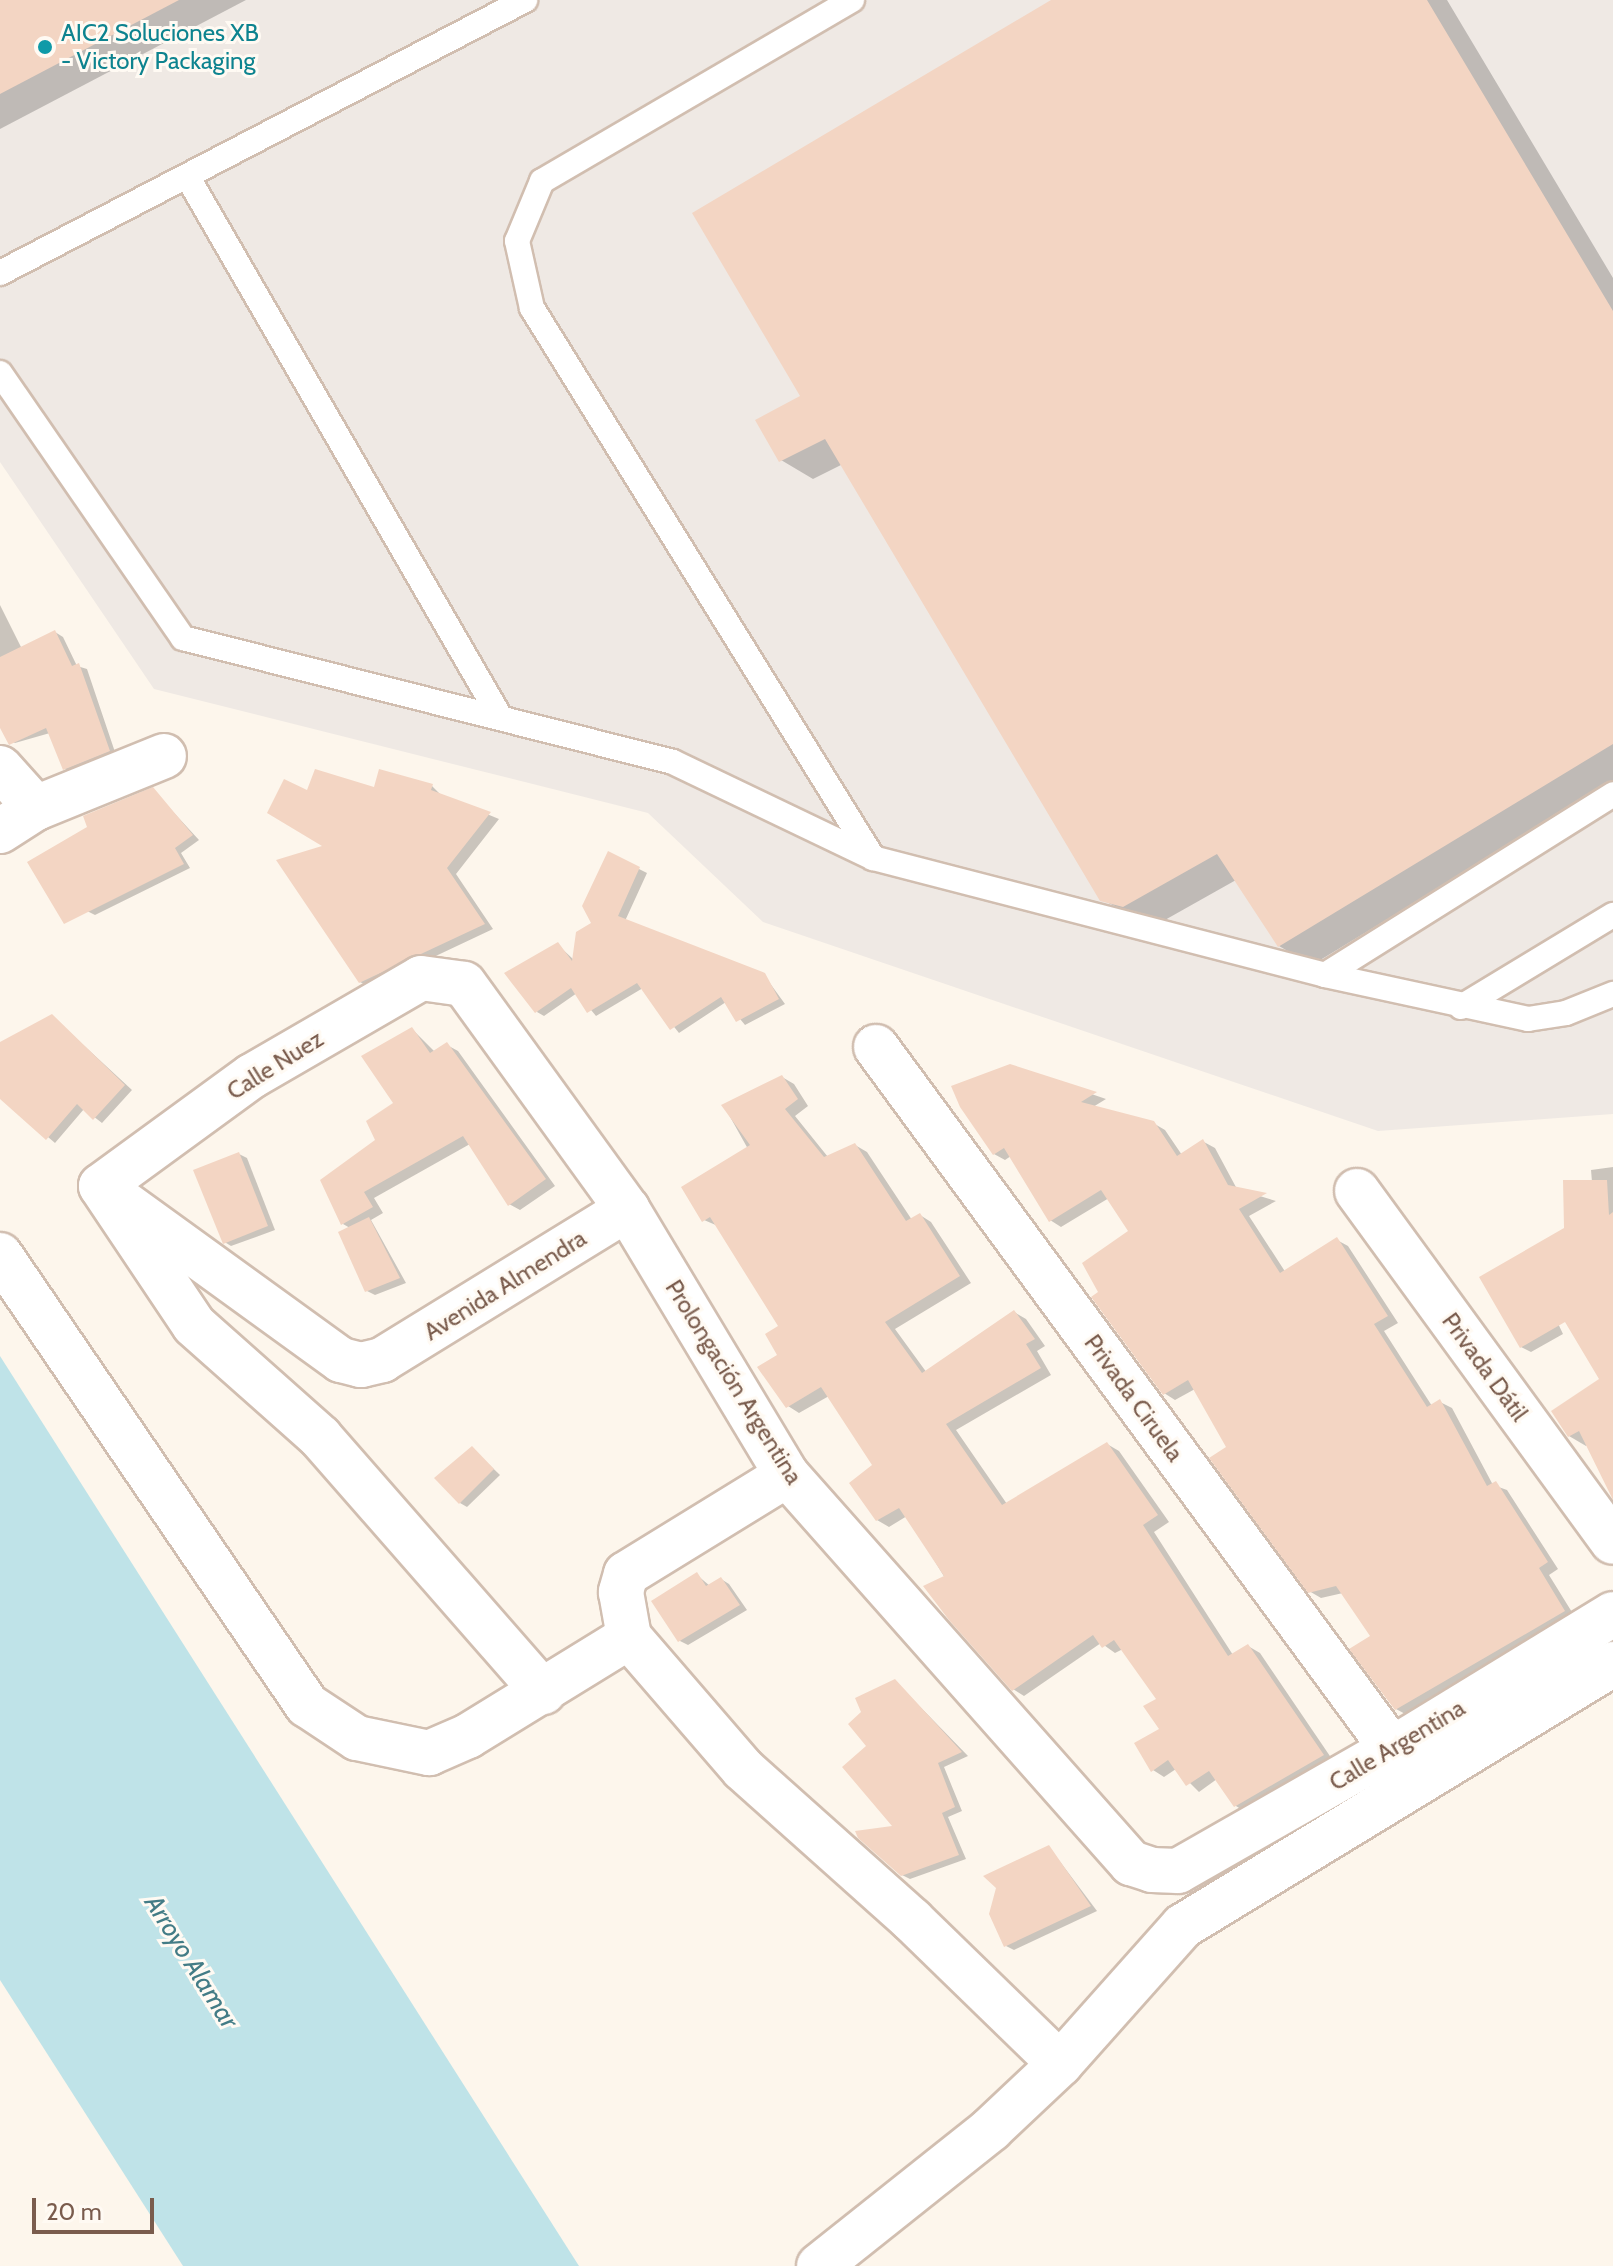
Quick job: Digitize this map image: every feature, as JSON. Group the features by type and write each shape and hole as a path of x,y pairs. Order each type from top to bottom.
{"street":[{"path":"0,768 18,820 164,756"},
{"name":"Calle Nuez","path":"101,1186 252,1076 421,978 464,984"},
{"name":"Prolongación Argentina","path":"464,984 627,1209 787,1475 1131,1863 1165,1871"},
{"name":"Privada Ciruela","path":"876,1047 1392,1749"},
{"path":"101,1186 194,1325 320,1437 543,1692"},
{"name":"Avenida Almendra","path":"101,1186 341,1360 361,1365 382,1360 627,1209"},
{"name":"Privada Dátil","path":"1357,1191 1613,1542"},
{"path":"0,1255 307,1705 357,1738 429,1753 543,1692 629,1637"},
{"path":"787,1475 626,1574 621,1592 629,1637 743,1769 912,1920 1060,2064"},
{"name":"Calle Argentina","path":"1165,1871 1392,1749 1613,1614"},
{"path":"819,2266 991,2129 1060,2064 1183,1926 1613,1664"},
{"path":"1165,1871 1183,1926"}],"lane":[{"path":"0,273 525,0"},
{"path":"852,0 542,181 517,241 532,308 873,858"},
{"path":"187,176 499,715"},
{"path":"0,373 183,638 499,715 673,762 873,858 1325,975 1461,1007 1528,1019 1566,1013 1613,994"},
{"path":"1325,975 1613,794"},
{"path":"1461,1007 1613,915"}],"shaded area":[{"path":"0,0 1613,0 1613,1114 1378,1131 763,922 648,813 154,689 0,462"}],"water":[{"name":"Arroyo Alamar","path":"0,1356 579,2266 183,2266 0,1980"}],"building":[{"name":"AIC2 Soluciones XB - Victory Packaging","path":"0,0 179,0 0,94"},
{"path":"1051,0 1427,0 1613,311 1613,744 1278,947 1217,854 1123,907 1100,901 825,439 779,462 755,420 800,396 692,213"},
{"path":"55,630 72,666 79,663 110,751 63,770 46,728 9,745 0,728 0,657"},
{"path":"315,769 374,787 379,769 433,784 431,790 491,812 447,868 485,924 359,983 276,860 322,846 267,813 284,779 307,790"},
{"path":"153,787 193,835 175,848 184,864 64,924 27,862 87,827 83,816"},
{"path":"608,851 640,867 618,916 765,973 779,999 736,1022 721,997 670,1030 637,983 587,1013 571,988 535,1013 504,973 558,942 572,961 576,932 591,923 582,906"},
{"path":"52,1014 125,1085 93,1120 77,1104 46,1140 0,1099 0,1042"},
{"path":"412,1027 430,1053 447,1042 546,1179 508,1206 463,1136 364,1192 373,1207 341,1225 320,1180 375,1140 366,1121 393,1103 361,1056"},
{"path":"1010,1064 1097,1092 1081,1102 1154,1121 1177,1156 1203,1139 1228,1185 1267,1193 1239,1209 1280,1273 1337,1237 1388,1316 1374,1324 1427,1407 1440,1399 1487,1486 1496,1481 1548,1562 1539,1568 1565,1611 1395,1710 1349,1649 1370,1636 1336,1586 1308,1593 1209,1458 1226,1447 1188,1380 1163,1395 1091,1297 1098,1292 1082,1263 1128,1231 1101,1190 1049,1222 1004,1148 993,1155 960,1107 951,1086"},
{"path":"782,1075 798,1099 785,1109 824,1157 855,1143 906,1221 920,1213 960,1276 885,1322 922,1373 1014,1310 1035,1339 1026,1344 1041,1368 946,1424 1002,1505 1107,1442 1158,1515 1143,1525 1228,1656 1248,1644 1324,1755 1234,1807 1209,1771 1186,1786 1168,1760 1151,1772 1134,1743 1159,1729 1143,1706 1156,1699 1114,1640 1102,1648 1093,1635 1012,1691 949,1620 923,1586 944,1576 899,1508 876,1521 849,1483 872,1465 821,1387 786,1408 757,1367 777,1355 765,1334 778,1326 710,1217 702,1222 681,1187 750,1145 721,1105"},
{"path":"239,1152 268,1226 223,1244 193,1170"},
{"path":"1563,1180 1607,1180 1609,1215 1613,1212 1613,1500 1579,1431 1568,1437 1551,1411 1599,1379 1565,1322 1520,1348 1479,1277 1564,1228"},
{"path":"369,1217 400,1278 365,1292 338,1232"},
{"path":"472,1446 494,1469 459,1504 434,1478"},
{"path":"697,1572 706,1586 721,1577 740,1605 678,1642 651,1601"},
{"path":"895,1679 962,1752 938,1763 955,1807 942,1813 959,1855 901,1876 858,1838 855,1831 892,1826 842,1767 866,1746 848,1724 861,1712 855,1698"},
{"path":"1049,1845 1091,1906 1004,1947 989,1914 996,1888 983,1876"}],"place":[{"name":"AIC2 Soluciones XB - Victory Packaging","path":"45,47"}]}
